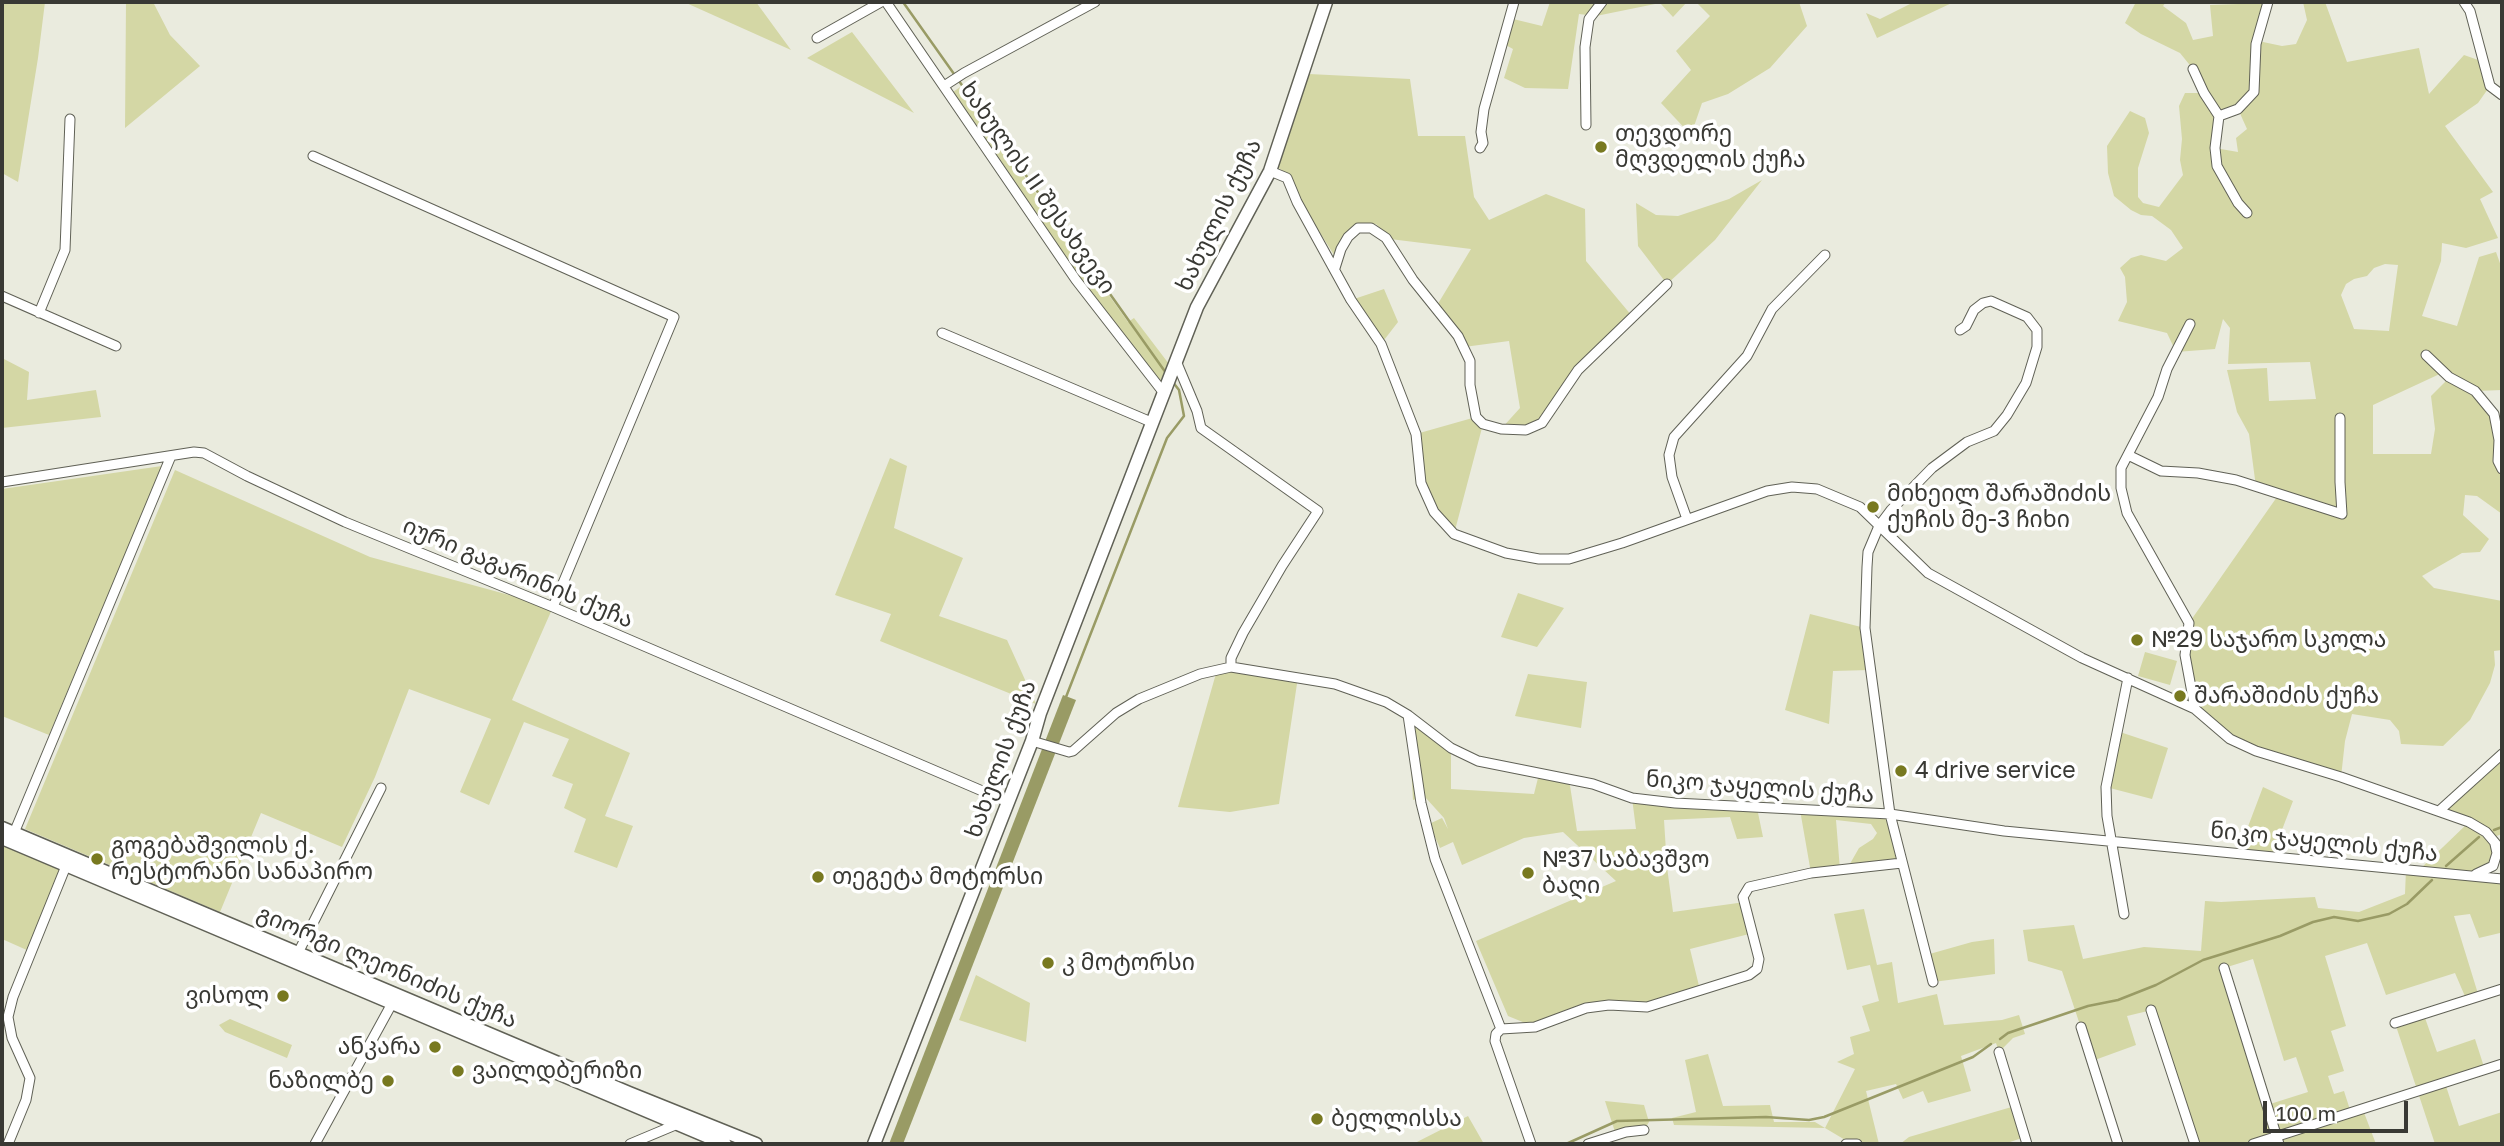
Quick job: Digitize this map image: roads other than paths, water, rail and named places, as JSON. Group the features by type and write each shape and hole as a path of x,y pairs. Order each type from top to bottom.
{"main road":[{"name":"ხახულის ქუჩა","path":"874,1144 1032,741 1040,713 1174,363 1197,307 1270,171 1326,2"},
{"name":"გიორგი ლეონიძის ქუჩა","path":"6,833 725,1144"},
{"name":"გიორგი ლეონიძის ქუჩა","path":"68,861 298,953 394,999 756,1144"}],"street":[{"path":"817,38 884,2"},
{"name":"ხახულის II შესახვევი","path":"884,2 1076,280 1164,390"},
{"path":"944,86 1095,2"},
{"path":"1480,148 1483,143 1481,132 1484,109 1514,2"},
{"path":"1586,125 1585,47 1589,19 1602,2"},
{"path":"2219,116 2238,109 2254,92 2256,44 2268,2"},
{"path":"2464,2 2470,11 2490,86 2502,95"},
{"path":"2193,69 2219,116 2215,148 2217,166 2246,213"},
{"path":"39,313 65,250 71,119"},
{"path":"313,156 674,317 553,607"},
{"path":"1270,171 1287,178 1297,202 1351,300 1381,344 1416,435 1420,483 1434,512 1454,534 1506,553 1539,559 1569,559 1767,491 1792,487 1817,489 1860,507 1928,573 2082,658 2195,709 2230,739 2256,751 2341,777 2469,822 2486,832 2502,852"},
{"path":"1335,268 1348,237 1359,228 1371,228 1386,238 1413,280 1458,336 1471,361 1470,385 1476,417 1483,424 1501,429 1526,430 1542,423 1578,370 1667,284"},
{"path":"1687,519 1672,477 1669,455 1674,437 1746,356 1772,309 1825,255"},
{"path":"2,296 116,346"},
{"path":"1933,982 1890,814 1865,628 1868,552 1879,526 1891,510 1932,468 1967,442 1994,431 2026,383 2036,347 2037,330 2027,317 1992,302 1983,303 1974,310 1966,326 1960,330"},
{"path":"2190,324 2167,369 2158,397 2121,468 2121,488 2127,513 2189,623 2185,655 2195,709"},
{"path":"942,333 1151,422"},
{"path":"2426,355 2449,377 2475,391 2494,414 2499,440 2498,461 2502,469"},
{"path":"1174,363 1197,411 1200,428 1318,511 1243,632 1231,658 1231,667"},
{"path":"2127,455 2161,471 2198,472 2236,480 2342,514 2340,418"},
{"name":"იური გაგარინის ქუჩა","path":"2,482 194,452 204,453 247,477 345,522 553,607 1008,802"},
{"path":"6,833 172,456"},
{"name":"ნიკო ჯაყელის ქუჩა","path":"1032,741 1063,751 1073,751 1116,713 1139,699 1200,674 1231,667 1335,684 1386,702 1451,748 1478,761 1593,784 1632,798 1689,804 1890,814 2004,831 2502,879"},
{"path":"2124,914 2107,816 2106,787 2129,678"},
{"path":"1408,715 1421,803 1435,859 1501,1029"},
{"path":"2439,811 2502,754"},
{"path":"298,953 381,788"},
{"path":"2471,876 2493,866 2497,853 2494,842"},
{"path":"8,1144 26,1100 30,1078 12,1038 8,1017 13,997 68,861"},
{"path":"1531,1144 1496,1041 1496,1034 1501,1029 1535,1027 1586,1008 1609,1005 1647,1007 1749,975 1757,969 1759,959 1743,897 1749,887 1811,873 1902,863"},
{"path":"2224,968 2278,1140"},
{"path":"2395,1023 2502,989"},
{"path":"315,1144 394,999"},
{"path":"2151,1010 2195,1144"},
{"path":"2081,1027 2118,1144"},
{"path":"1999,1052 2027,1144"},
{"path":"2253,1144 2278,1140 2502,1064"},
{"path":"630,1144 691,1119"},
{"path":"1588,1144 1626,1132 1644,1130"},
{"path":"1846,1144 1857,1144"}],"waterway":[{"path":"903,2 1166,373"},
{"path":"1066,697 1167,438 1184,416 1179,390 1172,381"},
{"path":"2494,830 2502,827"},
{"path":"2446,866 2479,837"},
{"path":"2000,1039 2008,1033 2088,1006 2118,1000 2156,985 2203,960 2280,936 2313,922 2334,917 2358,921 2389,914 2407,904 2432,880"},
{"path":"1566,1144 1617,1121 1766,1117 1809,1120 1824,1117 1973,1057 1991,1044"}],"place":[{"name":"თევდორე მღვდელის ქუჩა","path":"1601,147"},
{"name":"მიხეილ შარაშიძის ქუჩის მე-3 ჩიხი","path":"1873,507"},
{"name":"№29 საჯარო სკოლა","path":"2137,640"},
{"name":"შარაშიძის ქუჩა","path":"2180,696"},
{"name":"4 drive service","path":"1901,771"},
{"name":"გოგებაშვილის ქ. რესტორანი სანაპირო","path":"97,859"},
{"name":"№37 საბავშვო ბაღი","path":"1528,873"},
{"name":"თეგეტა მოტორსი","path":"818,877"},
{"name":"კ მოტორსი","path":"1048,963"},
{"name":"ვისოლ","path":"283,996"},
{"name":"ანკარა","path":"435,1047"},
{"name":"ვაილდბერიზი","path":"458,1071"},
{"name":"ნაზილბე","path":"388,1081"},
{"name":"ბელლისსა","path":"1317,1119"}]}
